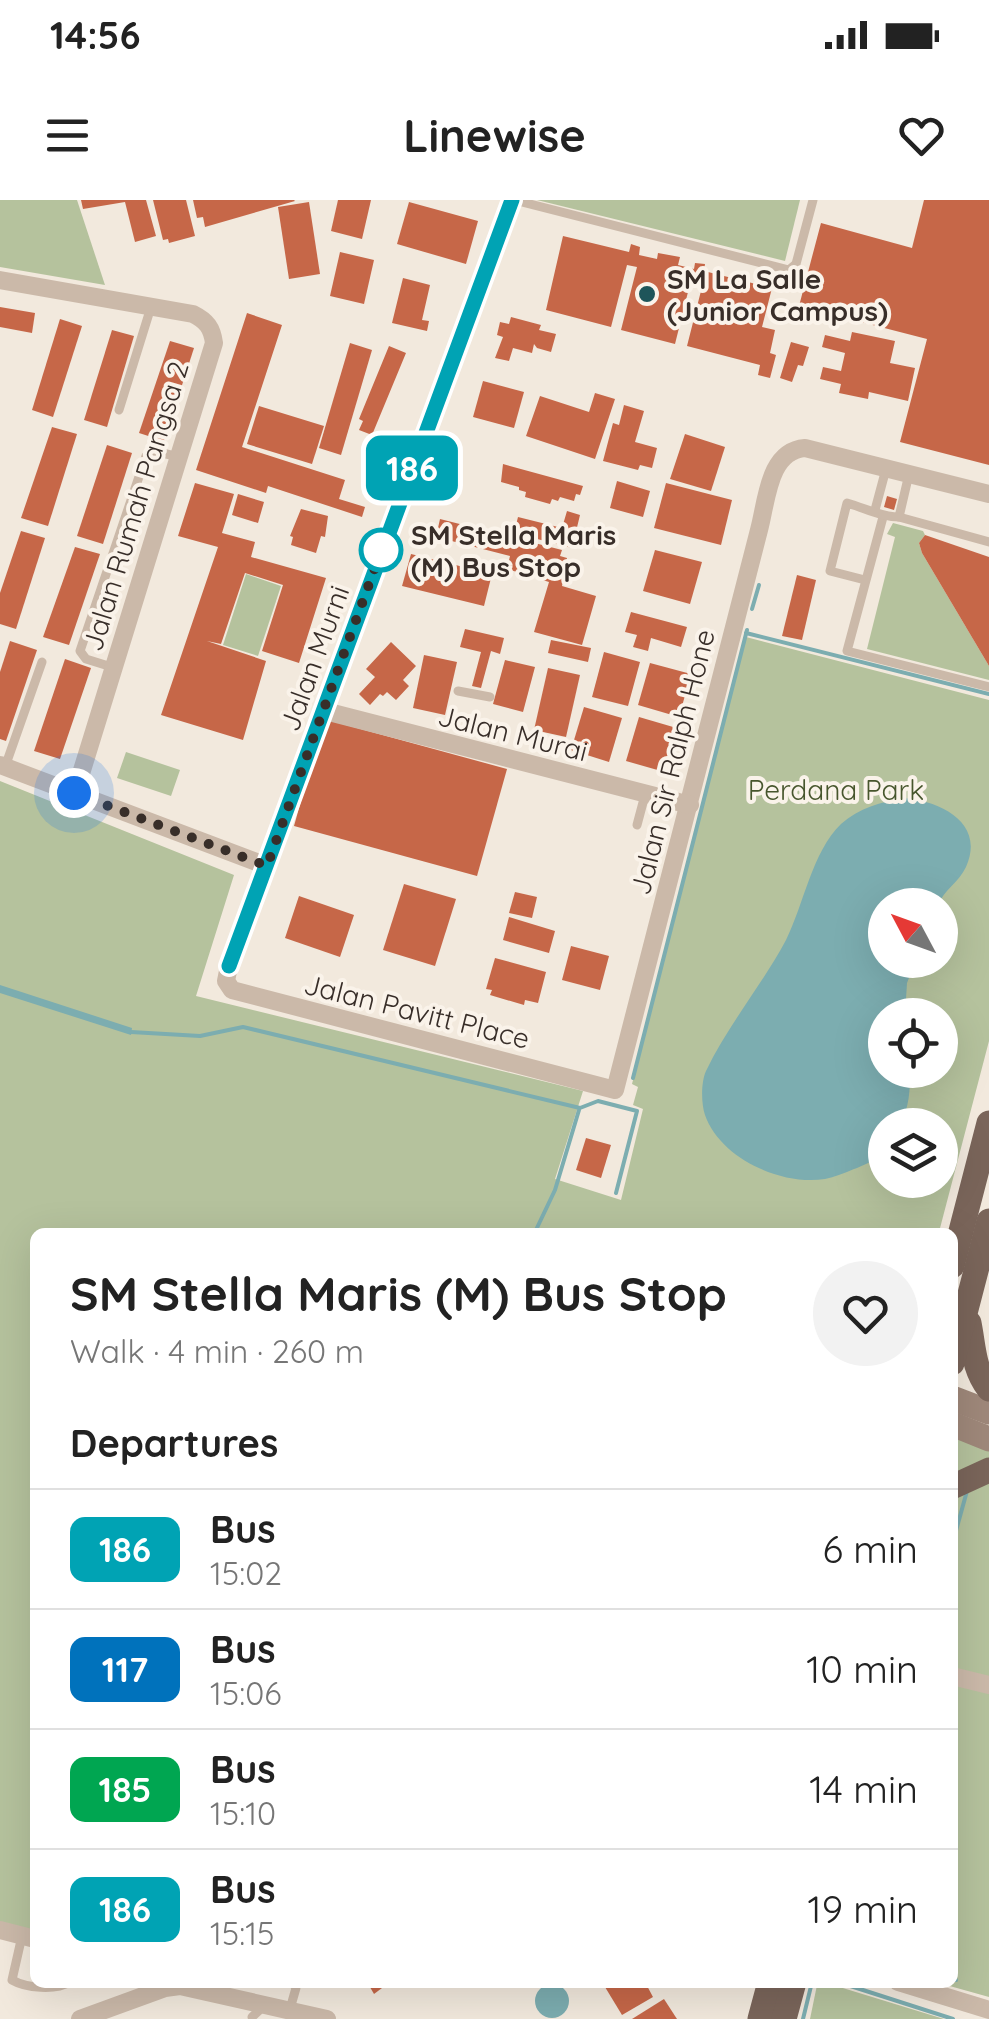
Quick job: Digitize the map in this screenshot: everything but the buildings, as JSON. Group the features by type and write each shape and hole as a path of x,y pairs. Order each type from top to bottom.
{"main road":[{"path":"958,1243 989,1123"},
{"path":"958,1341 989,1221"},
{"path":"967,1308 973,1359 989,1389"},
{"path":"958,1400 989,1412"},
{"path":"958,1426 989,1439"},
{"path":"958,1483 989,1470"},
{"path":"760,2019 768,1988"},
{"path":"784,2019 792,1988"}],"street":[{"name":"Jalan Murni","path":"229,966 513,200"},
{"name":"Jalan Rumah Pangsa 2","path":"0,280 194,314 203,319 213,334 214,344 74,793"},
{"name":"Jalan Sir Ralph Hone","path":"615,1090 776,467 788,452 806,448 886,468"},
{"path":"886,468 989,494"},
{"name":"Jalan Murai","path":"324,711 690,805"},
{"path":"3,766 267,866"},
{"name":"Jalan Pavitt Place","path":"229,966 226,981 232,990 243,994 615,1090"},
{"path":"958,1677 989,1685"},
{"path":"0,1930 28,1937"},
{"path":"88,2018 163,1988"},
{"path":"201,1988 327,2019"},
{"path":"918,1988 989,2010"}],"lane":[{"path":"513,200 789,270 796,264 814,200"},
{"path":"119,410 150,307"},
{"path":"115,668 86,659 80,651 146,456 154,451 179,457"},
{"path":"886,468 865,580 846,651 989,687"},
{"path":"899,517 909,474"},
{"path":"865,580 830,571 847,503 989,542"},
{"path":"3,766 42,662"},
{"path":"458,691 490,696"},
{"path":"638,825 645,795"},
{"path":"28,1937 12,1980 30,1985"},
{"path":"290,2009 295,1988"},
{"path":"252,2017 268,2004"}],"green space":[{"path":"0,200 77,200 105,285 0,267"},
{"path":"537,200 800,200 785,261"},
{"path":"893,523 923,531 925,535 919,543 922,553 989,666 989,680 867,649 895,537 887,534"},
{"path":"246,574 281,586 258,656 223,645"},
{"name":"Perdana Park","path":"746,637 989,700 989,1041 958,1159 958,1108 868,1108 868,1198 948,1198 940,1228 30,1228 30,1930 0,1923 0,781 234,875 196,996 583,1091 555,1179 621,1200 643,1109 633,1105 638,1087 632,1084"},
{"path":"126,752 180,770 171,796 117,778"},
{"path":"958,1436 989,1450 989,1458 958,1475"},
{"path":"989,1479 989,1679 958,1671 958,1495"},
{"path":"958,1683 989,1691 989,1997 957,1988"},
{"path":"816,1988 843,1988 944,2019 810,2019"}],"water":[{"path":"904,798 944,809 964,826 971,851 966,867 950,888 868,888 868,978 909,978 906,998 868,998 868,1088 909,1088 906,1108 868,1108 868,1163 825,1179 790,1178 754,1166 724,1144 705,1115 704,1076 724,1037 786,940 831,836 848,818"},
{"path":"0,985 132,1028 131,1035 0,993"},
{"path":"541,1988 563,1988 568,1994 568,2008 559,2017 545,2017 536,2008 536,1994"}],"waterway":[{"path":"752,609 759,585"},
{"path":"633,1078 747,630"},
{"path":"746,633 989,694"},
{"path":"131,1032 200,1036 243,1027 580,1108 598,1101 637,1111 616,1193"},
{"path":"537,1228 555,1190 579,1110"},
{"path":"958,1523 967,1491"},
{"path":"803,2019 811,1988"},
{"path":"857,1988 953,2019"}],"bus line":[{"name":"186","path":"229,966 512,200"}],"place":[{"name":"SM La Salle (Junior Campus)","path":"647,294"},
{"name":"SM Stella Maris (M) Bus Stop","path":"381,550"}],"route":[{"path":"74,793 267,866 385,540 381,550"}]}
